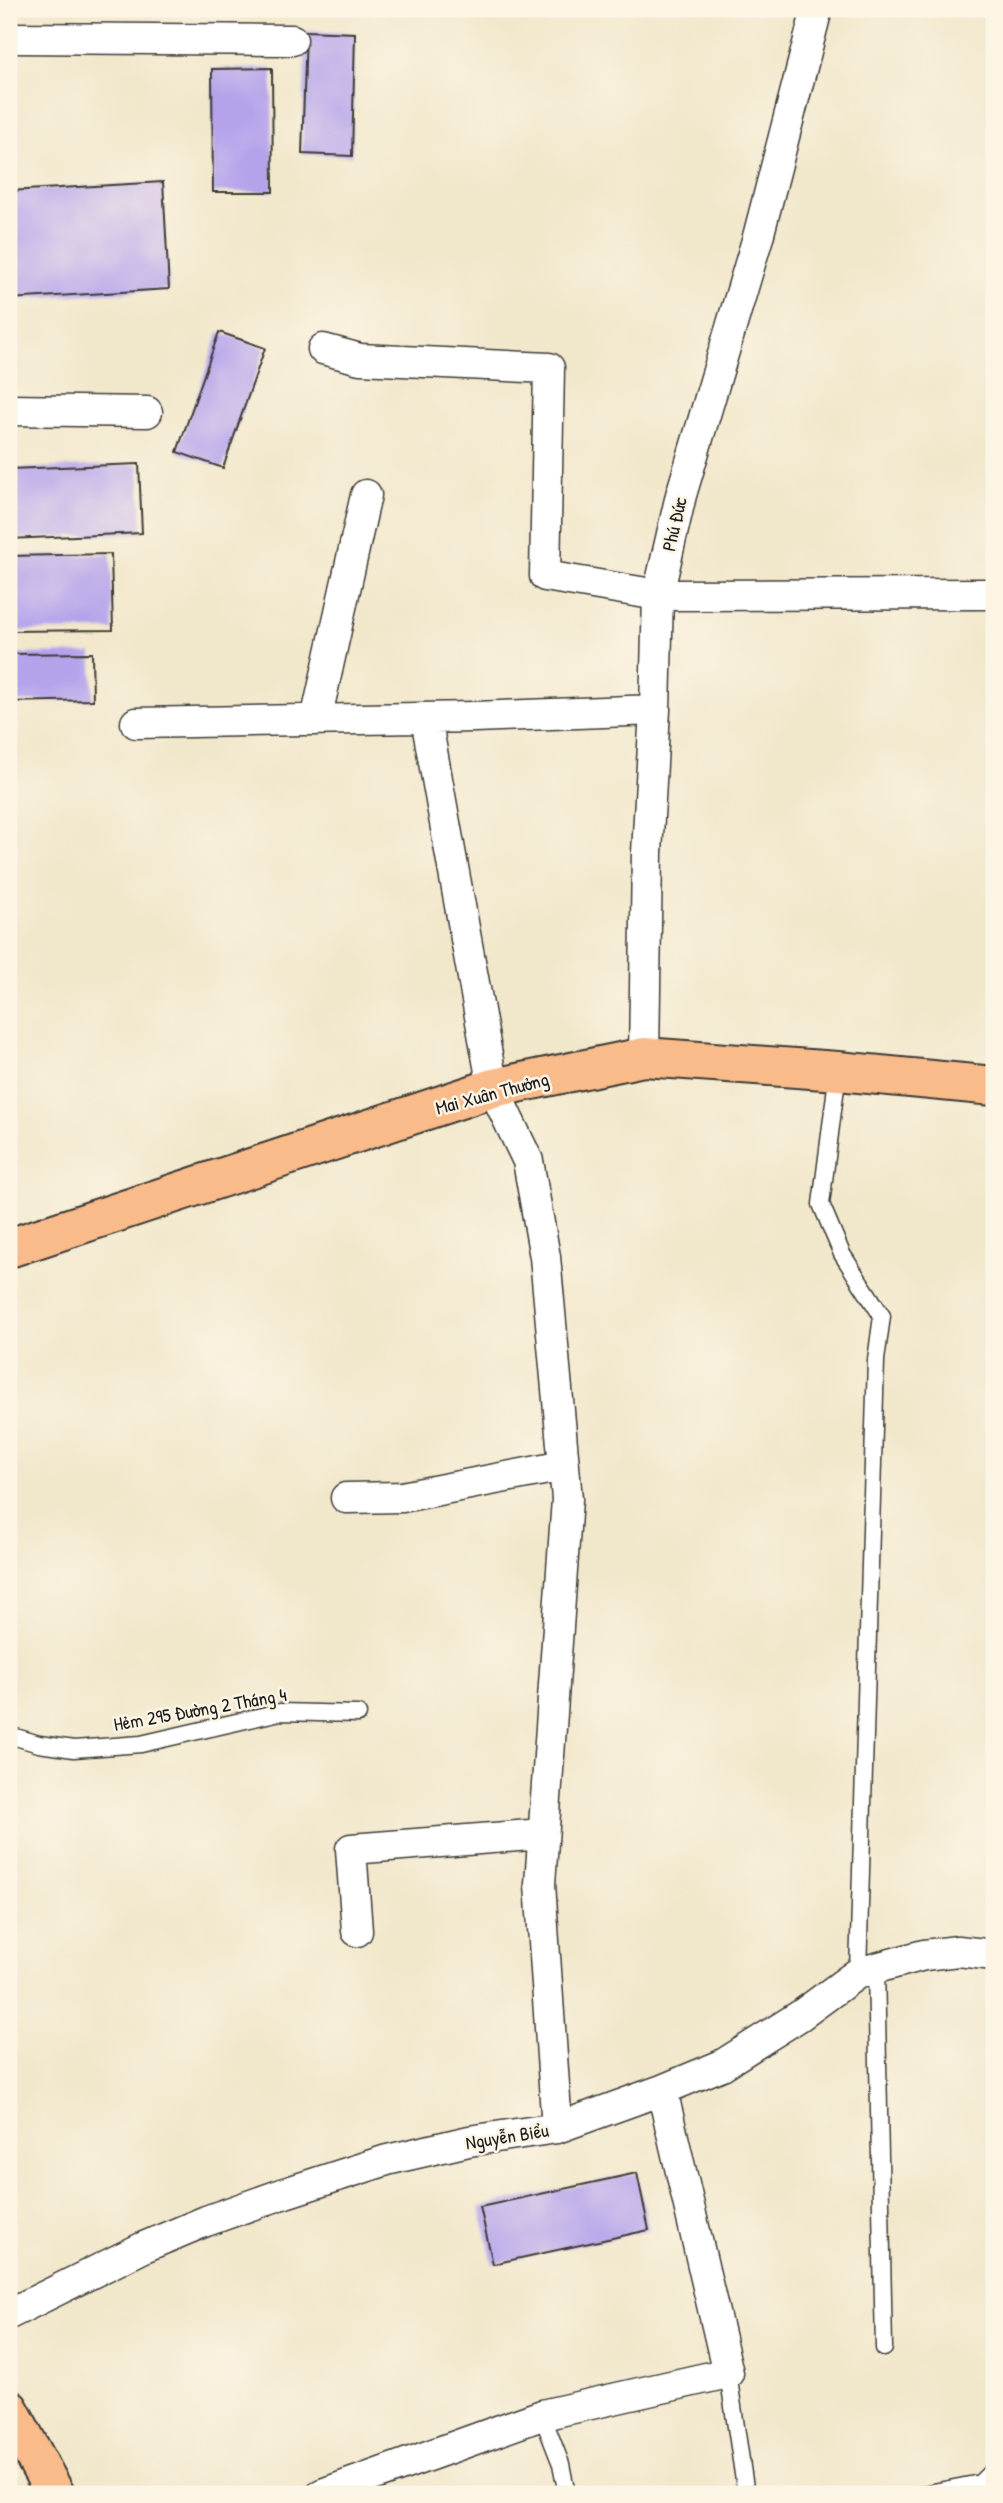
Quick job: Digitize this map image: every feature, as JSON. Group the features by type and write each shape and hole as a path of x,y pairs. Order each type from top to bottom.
{"main road":[{"name":"Mai Xuân Thưởng","path":"9,1248 493,1088 644,1057 994,1086"},
{"path":"9,2409 55,2494"}],"street":[{"name":"Phú Đức","path":"644,1057 647,853 658,594 681,495 758,237 817,9"},
{"path":"9,38 292,40"},
{"path":"323,349 360,359 549,368 545,576 658,594 994,594"},
{"path":"9,411 147,412"},
{"path":"316,720 366,495"},
{"path":"136,723 426,718 655,710"},
{"path":"426,718 493,1088 528,1161 545,1257 567,1499 540,1884 557,2128"},
{"path":"346,1498 402,1497 564,1466"},
{"path":"357,1931 351,1849 543,1835"},
{"name":"Nguyễn Biểu","path":"9,2314 144,2247 206,2221 285,2193 387,2160 469,2141 557,2128 662,2090 722,2065 867,1971 924,1955 958,1951 994,1955"},
{"path":"322,2494 542,2415 728,2374 662,2090"}],"lane":[{"path":"838,1071 821,1204 842,1254 882,1316 875,1374 867,1971 884,2348"},
{"name":"Hẻm 295 Đường 2 Tháng 4","path":"9,1735 39,1744 74,1749 141,1744 280,1712 358,1714"},
{"path":"728,2374 746,2494"},
{"path":"542,2415 561,2464 567,2494"},
{"path":"923,2494 980,2483 994,2469"}],"building":[{"path":"306,31 355,33 352,156 302,154"},
{"path":"272,68 273,192 213,192 212,69"},
{"path":"163,182 169,289 9,299 9,191"},
{"path":"219,332 265,348 223,468 177,452"},
{"path":"139,464 142,533 9,539 9,469"},
{"path":"111,554 113,630 9,631 9,556"},
{"path":"92,653 93,700 9,702 9,654"},
{"path":"637,2173 649,2230 493,2264 480,2207"}]}
